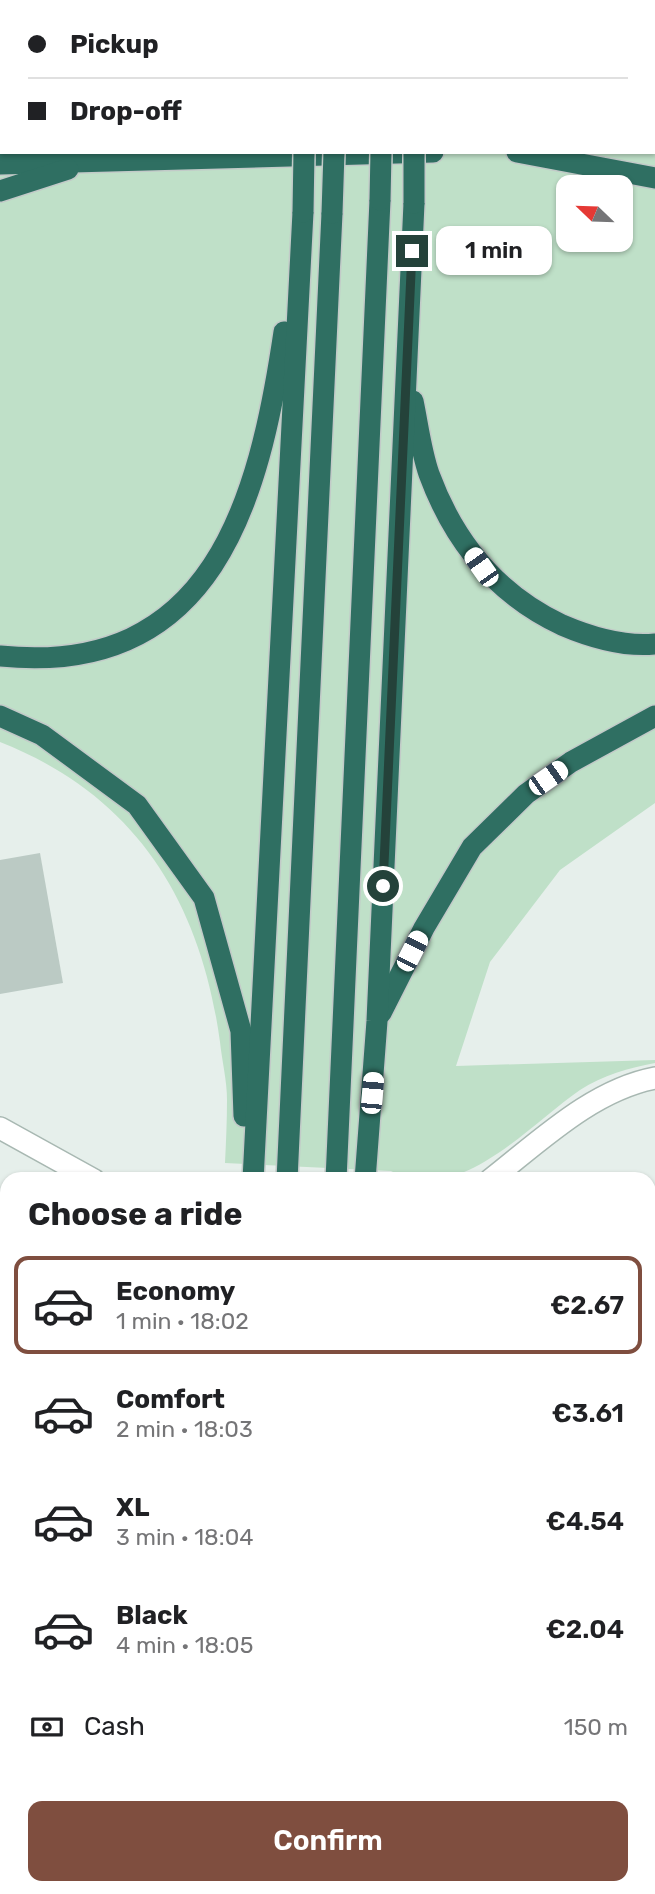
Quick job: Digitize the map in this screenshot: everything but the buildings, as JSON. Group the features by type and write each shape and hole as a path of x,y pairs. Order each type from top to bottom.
{"highway":[{"path":"248,1172 303,212 304,154"},
{"path":"287,1169 334,154"},
{"path":"0,164 370,154"},
{"path":"337,1171 381,154"},
{"path":"365,1172 377,1021 407,372 414,154"},
{"path":"528,154 655,178"},
{"path":"0,191 89,163"},
{"path":"0,656 43,657 94,651 125,641 186,601 210,572 234,529 254,481 274,402 303,212"},
{"path":"407,372 429,472 452,524 481,567 530,610 586,636 642,645 655,644"},
{"path":"0,716 42,736 137,805 204,898 241,1031 252,1172"},
{"path":"377,1021 424,928 472,847 526,794 570,762 655,716"}],"street":[{"path":"500,1172 581,1110 633,1082 655,1079"},
{"path":"0,1128 80,1172"}],"green space":[{"path":"0,154 655,154 655,803 560,870 490,962 456,1066 655,1060 655,1063 616,1073 580,1090 492,1158 464,1172 394,1172 225,1163 227,1093 211,991 197,943 178,899 154,859 124,823 89,791 47,764 0,742"}],"route":[{"path":"383,886 412,251"}]}
